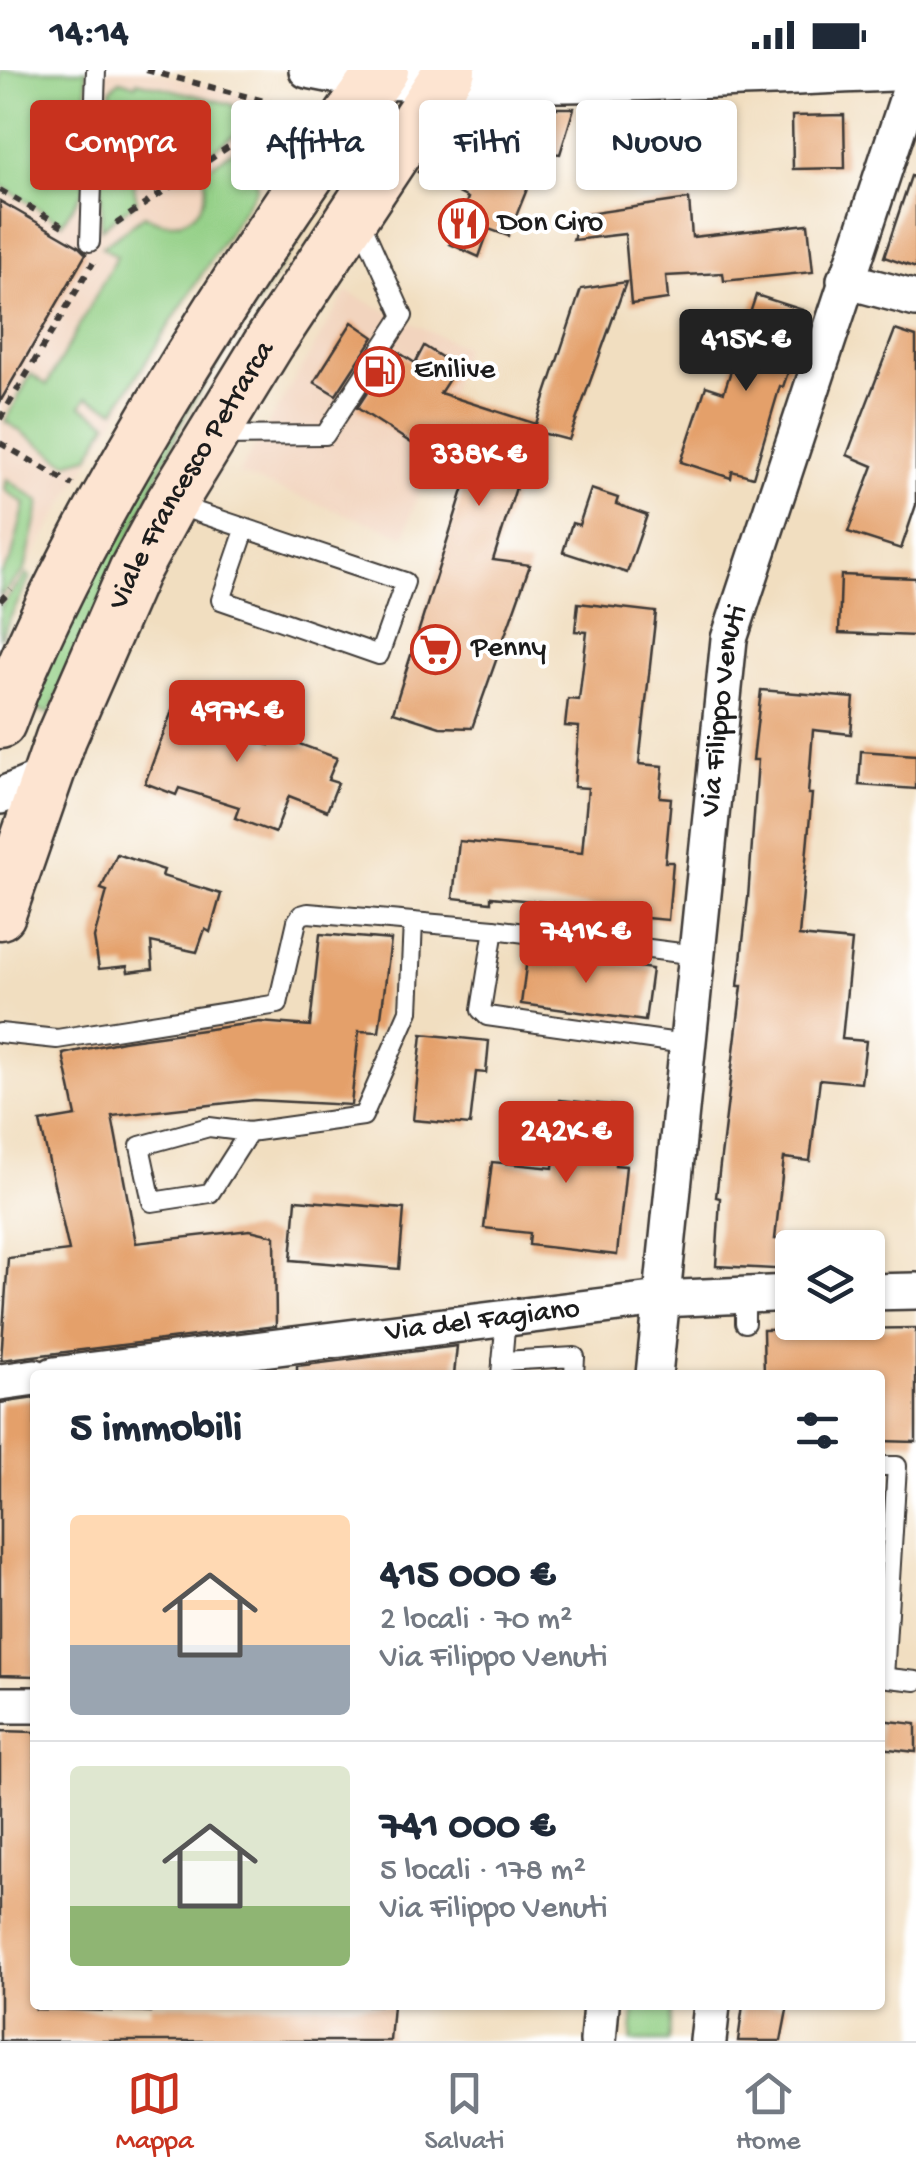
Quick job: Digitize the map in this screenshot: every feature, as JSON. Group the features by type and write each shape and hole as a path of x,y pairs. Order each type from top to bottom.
{"main road":[{"name":"Viale Francesco Petrarca","path":"0,723 76,556 167,394 332,138 378,76"},
{"name":"Viale Francesco Petrarca","path":"4,882 111,622 170,503 446,77"}],"street":[{"path":"303,86 378,76 916,73"},
{"name":"Via Filippo Venuti","path":"654,1370 729,638 916,73"},
{"path":"846,280 916,299"},
{"path":"0,796 46,777"},
{"path":"885,1292 916,1291"},
{"name":"Via del Fagiano","path":"94,1370 660,1299 745,1308 775,1298"},
{"path":"0,1382 30,1378"},
{"path":"0,1705 30,1705"},
{"path":"598,2041 601,2010"},
{"path":"708,2041 711,2010"}],"lane":[{"path":"94,100 96,70"},
{"path":"90,242 91,190"},
{"path":"210,436 325,435 403,316 356,211"},
{"path":"170,503 405,582 378,656 221,600 245,530"},
{"path":"0,1033 57,1039 278,1004 297,921 308,912 494,929 696,955"},
{"path":"250,1132 210,1193 152,1202 140,1146 209,1126 250,1132 363,1116 409,1010 412,922"},
{"path":"494,929 481,1010 487,1016 685,1044"},
{"path":"506,1318 502,1368 576,1357 575,1370"},
{"path":"885,1466 896,1466 885,1632"},
{"path":"885,1677 916,1681"}],"path":[{"path":"146,70 261,100"},
{"path":"0,190 90,242 95,259 0,418"},
{"path":"90,242 164,190"},
{"path":"0,444 72,484"}],"shaded area":[{"path":"0,70 147,70 266,100 231,100 231,190 254,190 0,610"},
{"path":"347,292 464,348 405,536 238,474"}],"green space":[{"path":"0,70 87,70 86,100 30,100 30,190 83,190 62,223 0,185"},
{"path":"120,80 136,85 137,81 231,104 231,138 211,152 211,100 110,100 111,89"},
{"path":"231,152 231,190 256,190 115,410 87,397 81,406 108,422 89,457 67,463 5,421 31,374 47,385 117,256 102,247 145,215 170,223 192,216 205,190 211,190 211,166"},
{"path":"101,190 135,190 137,201 101,229"},
{"path":"330,190 188,410 49,714 28,705 83,581 180,407"},
{"path":"7,479 40,502 25,570 0,597 0,575 11,560 25,504 5,490"},
{"path":"27,574 30,577 0,639 0,607"},
{"path":"634,2010 671,2010 668,2041 631,2041"}],"building":[{"path":"556,108 574,108 560,154 556,154"},
{"path":"844,115 845,168 793,169 792,116"},
{"path":"911,176 916,177 916,268 884,257"},
{"path":"453,190 527,190 508,236 489,229 479,257 450,244 468,198"},
{"path":"689,199 692,237 808,224 813,272 724,281 723,273 666,276 668,299 631,304 625,234 573,240 580,215"},
{"path":"0,201 86,254 0,402"},
{"path":"626,282 569,440 534,431 493,560 530,565 472,728 440,727 393,712 477,446 427,430 416,446 357,408 395,350 415,363 424,346 457,367 440,393 536,424 581,289"},
{"path":"756,295 803,310 797,326 803,328 783,387 780,386 753,477 732,471 731,478 681,462 706,386 724,392"},
{"path":"352,322 374,337 336,395 314,382"},
{"path":"895,330 916,337 916,505 901,549 848,532 873,466 847,455"},
{"path":"591,489 618,498 616,504 647,515 627,573 563,552 572,523 579,525"},
{"path":"841,575 916,578 916,636 839,633"},
{"path":"578,603 656,612 639,764 663,766 660,797 671,798 665,862 673,862 668,920 623,916 624,910 491,897 491,902 453,898 459,841 582,853 588,788 574,787 579,727 565,726 568,699 579,700 587,632 575,631"},
{"path":"181,687 226,705 220,729 269,745 273,734 337,758 328,780 338,783 327,811 289,796 275,833 235,818 239,807 179,788 176,795 145,783"},
{"path":"761,690 854,698 851,734 813,730 808,794 812,794 799,936 852,941 842,1039 866,1041 861,1083 820,1079 810,1161 784,1158 775,1230 775,1269 716,1266 720,1198 716,1197 742,986 738,986 758,760 753,760"},
{"path":"861,751 916,755 916,789 859,785"},
{"path":"117,854 164,870 162,876 221,894 210,932 205,929 197,952 151,942 153,969 99,969 94,938 107,891 101,889"},
{"path":"320,934 391,940 379,1032 359,1031 351,1105 254,1100 112,1116 136,1243 250,1230 275,1236 276,1326 1,1360 8,1258 69,1251 40,1122 76,1116 63,1054 123,1041 260,1022 310,1026"},
{"path":"528,951 652,969 645,1021 521,1004"},
{"path":"422,1034 489,1041 486,1073 476,1072 470,1125 413,1120"},
{"path":"560,1100 621,1106 615,1165 626,1166 617,1255 529,1245 530,1233 484,1228 492,1162 553,1168"},
{"path":"296,1200 404,1209 399,1269 291,1260"},
{"path":"885,1328 916,1328 916,1442 885,1441 885,1370 764,1370 763,1330 775,1330 775,1340 885,1340"},
{"path":"457,1346 455,1370 297,1370 297,1366"},
{"path":"30,1399 30,1676 0,1675 0,1403"},
{"path":"885,1721 916,1724 916,1752 885,1749"},
{"path":"0,1731 30,1732 30,2010 393,2010 390,2041 0,2041"},
{"path":"742,2010 787,2010 781,2041 738,2041"}],"place":[{"name":"Don Ciro","path":"463,224"},
{"name":"Enilive","path":"379,371"},
{"name":"Penny","path":"436,649"}]}
